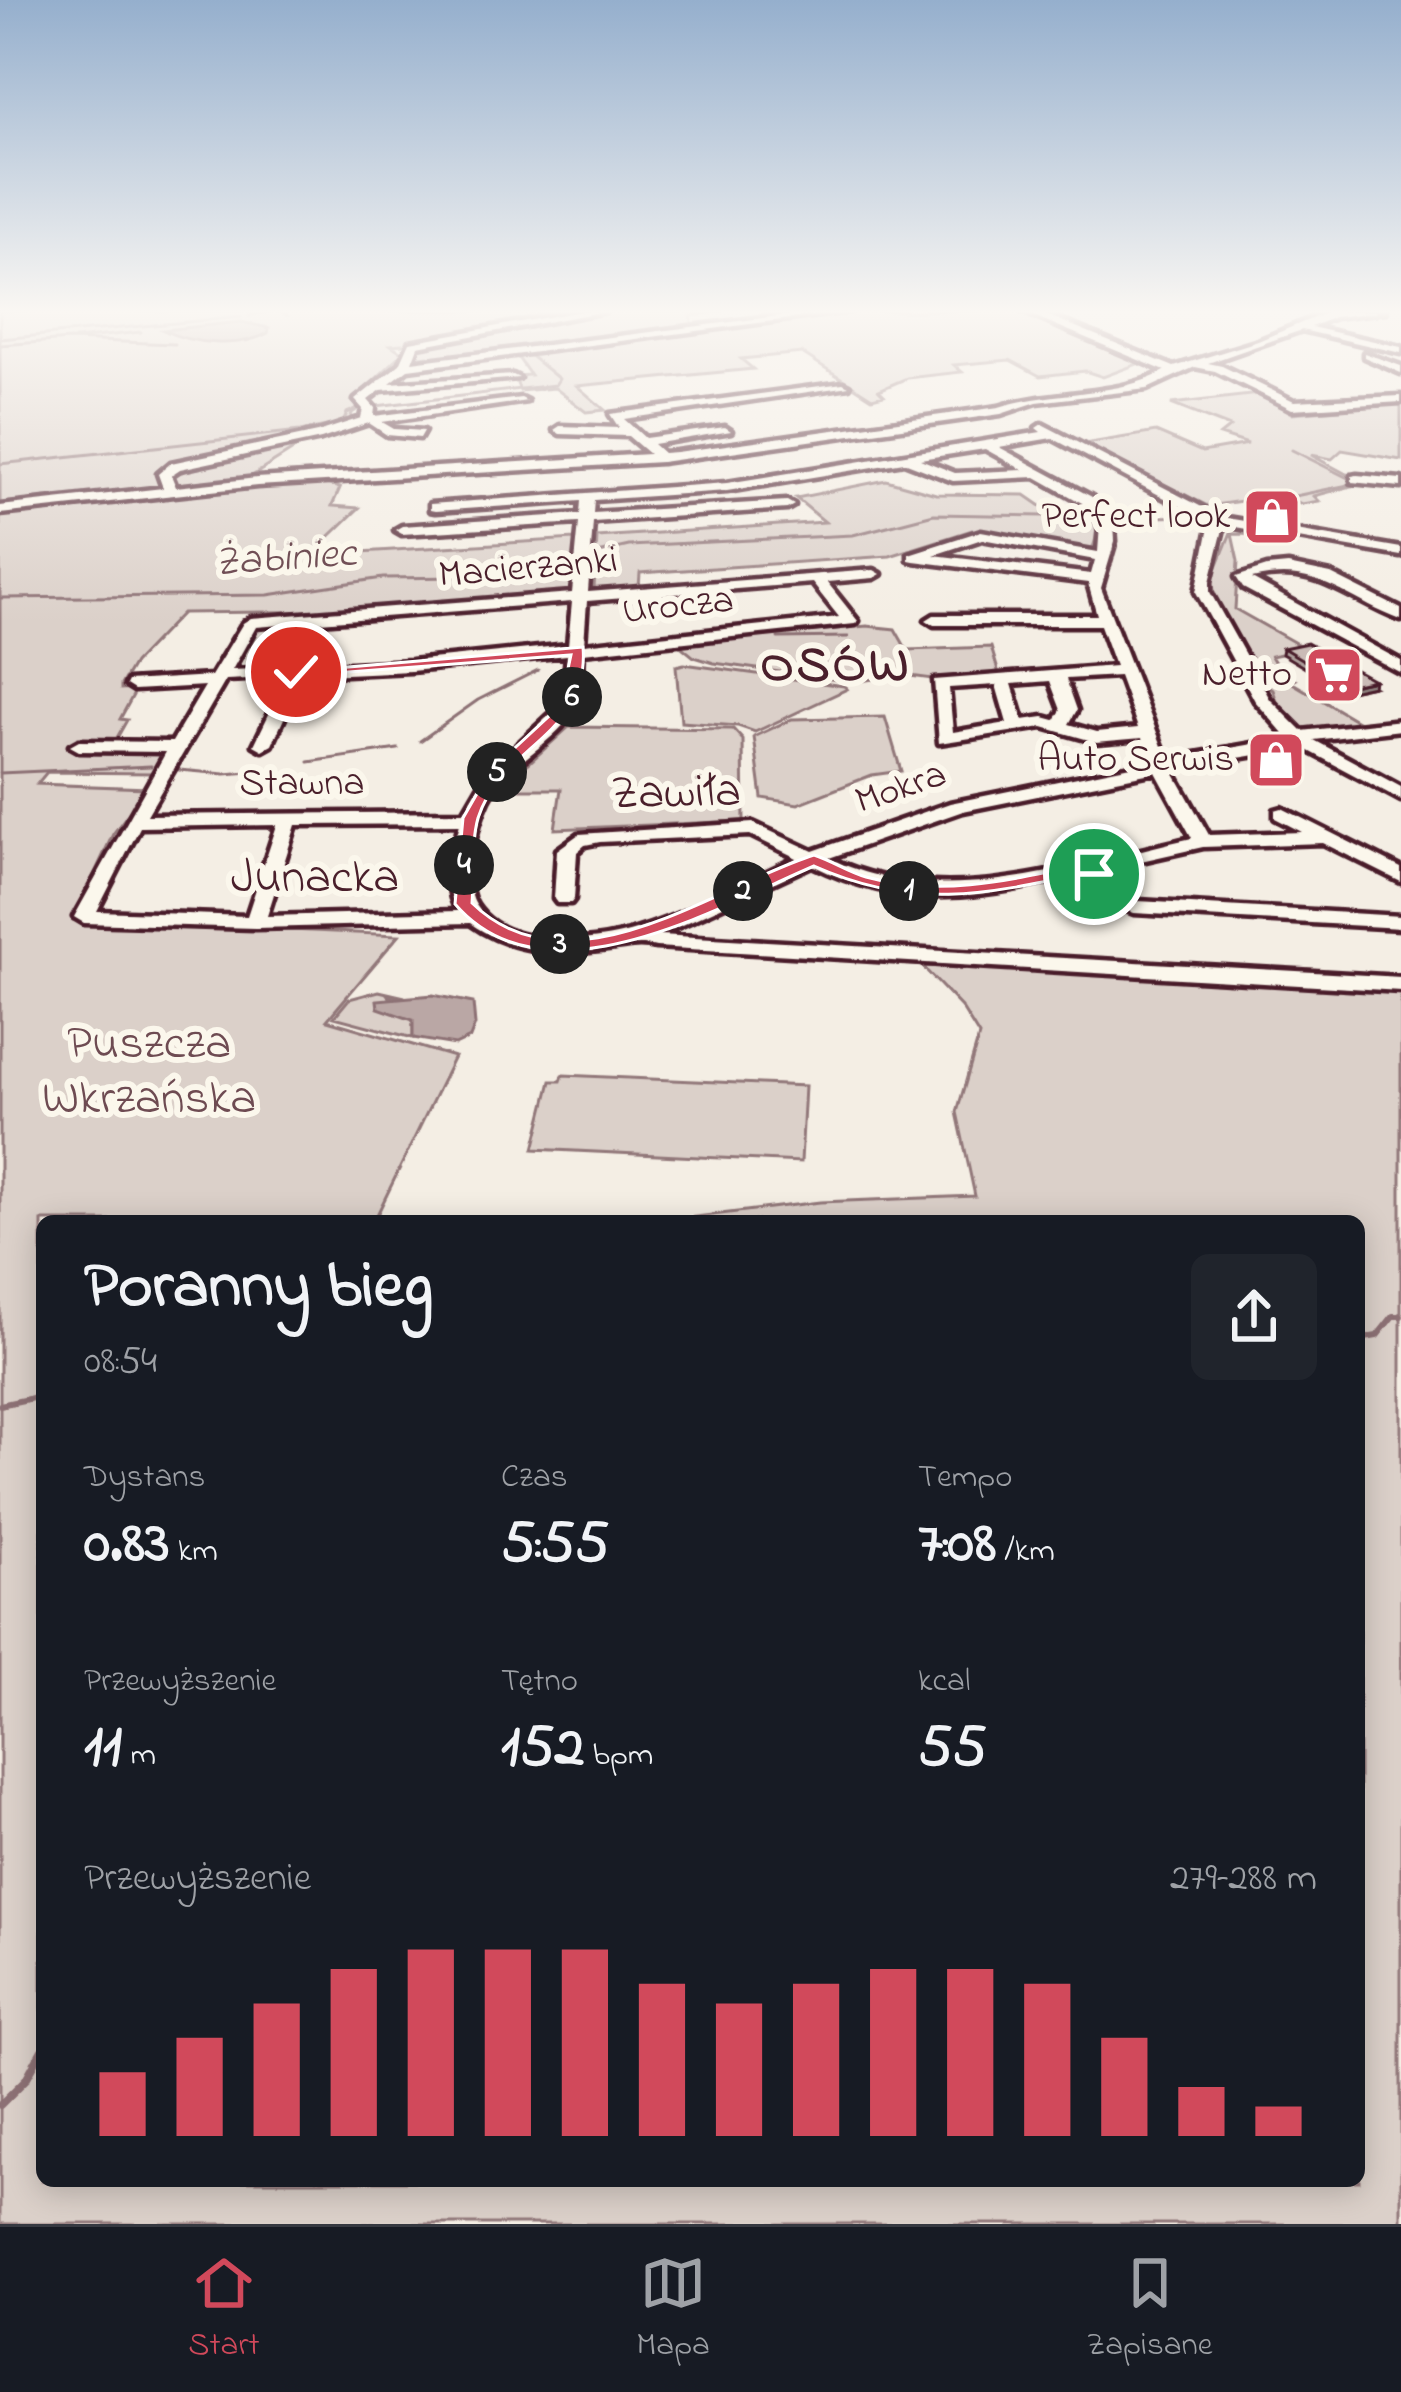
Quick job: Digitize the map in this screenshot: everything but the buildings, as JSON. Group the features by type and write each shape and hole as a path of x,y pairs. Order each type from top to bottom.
{"street":[{"path":"368,415 368,420"},
{"path":"172,493 164,474 176,466 321,435 368,420 410,415"},
{"path":"481,415 490,422"},
{"path":"625,415 616,416 661,458"},
{"path":"0,510 256,482 661,458 967,415"},
{"path":"1012,415 1217,520 1401,552"},
{"path":"368,420 391,432 420,434"},
{"path":"560,430 630,432"},
{"path":"643,442 725,431"},
{"path":"435,507 768,482 1054,434"},
{"path":"987,445 1099,512 1109,537 1094,579 1160,763 1203,842"},
{"path":"727,449 768,482"},
{"path":"908,459 953,477 1038,473"},
{"path":"1358,479 1401,483"},
{"path":"472,916 461,892 470,818 495,774 567,708 579,650 588,498"},
{"path":"402,530 787,506"},
{"path":"1217,520 1218,537 1202,577 1205,599 1269,709 1298,738 1401,794"},
{"path":"1094,579 907,556 981,535 1102,557"},
{"path":"1401,615 1305,568 1243,577 1247,585 1401,668"},
{"name":"Macierzanki","path":"218,678 248,626 269,618 406,613 874,574"},
{"name":"Urocza","path":"134,685 579,650 850,621 814,577"},
{"path":"934,620 1108,620"},
{"path":"1127,670 940,684 945,739 1016,726 1060,725 1096,737 1150,732"},
{"path":"263,745 296,672"},
{"path":"134,820 218,678"},
{"path":"1057,678 1069,710 1060,725"},
{"path":"1003,681 1016,726"},
{"name":"Mokra","path":"639,935 882,830 967,804 1160,763 1401,724"},
{"path":"79,746 177,747"},
{"path":"1282,814 1401,876"},
{"name":"Stawna","path":"134,820 470,818"},
{"name":"Junacka","path":"134,820 84,917 255,922 472,916 508,935 549,943 599,944 639,935 656,941 775,950 1401,984"},
{"path":"255,922 288,821"},
{"name":"Zawiła","path":"564,899 567,850 587,837 753,829 874,885 938,892 996,888 1203,842 1327,837"},
{"path":"1089,868 1112,897 1134,907 1401,922"}],"green space":[{"path":"0,415 352,415 349,424 184,461 160,473 164,490 0,507"},
{"path":"1199,415 1401,415 1401,460 1342,450 1332,459 1311,455 1363,483 1314,496 1319,501 1302,504 1282,495 1208,506 1084,444 1156,432 1202,452 1248,444 1220,435 1230,427"},
{"path":"309,440 244,481 177,489 170,475"},
{"path":"886,480 936,494 1025,495 1041,506 1085,508 1096,537 1092,549 1084,550 972,530 890,556 640,573 639,588 594,589 597,537 825,522 796,498"},
{"name":"Puszcza Wkrzańska","path":"316,481 340,488 332,506 359,508 310,555 575,539 571,591 367,611 182,613 134,663 121,685 121,689 137,688 120,719 127,720 114,743 168,753 155,773 47,772 37,784 147,788 113,834 73,920 399,935 327,1020 454,1057 377,1215 36,1215 36,2187 1365,2187 1365,1215 712,1215 820,1202 975,1196 957,1112 979,1036 961,1007 922,966 1401,988 1401,2224 0,2224 0,513"},
{"path":"1234,525 1272,535 1232,534 1238,561 1235,609 1306,649 1271,656 1280,671 1295,680 1291,682 1362,724 1300,729 1279,708 1273,690 1257,678 1218,614 1212,579"},
{"path":"867,626 895,629 907,650 991,647 1000,677 940,680 903,675 852,682 714,663 694,657 678,644"},
{"path":"676,666 847,689 755,732 738,726 681,722"},
{"path":"885,717 901,771 872,775 798,804 762,798 754,737 792,719"},
{"path":"569,727 733,729 743,740 744,821 555,829 561,789 500,789"},
{"path":"379,991 405,997 389,996 413,1020 413,1038 334,1017 349,999"},
{"path":"563,1075 805,1086 801,1162 534,1149 551,1081 561,1081"}],"shaded area":[{"path":"433,995 473,1003 475,1025 470,1038 455,1045 413,1038 413,1020 378,1008 377,1000"}],"waterway":[{"path":"0,464 300,431 343,423 346,415"},
{"name":"Żabiniec","path":"1290,497 1358,483 1292,450"},
{"name":"Żabiniec","path":"598,553 629,546 853,535 934,514 1098,517"},
{"name":"Żabiniec","path":"1113,518 1193,516"},
{"name":"Żabiniec","path":"0,598 268,595 383,578 464,577 574,559"},
{"path":"778,638 848,637"},
{"path":"420,741 478,700 538,670"},
{"path":"309,762 398,749"},
{"path":"0,773 151,766"},
{"path":"179,770 225,774 274,770"},
{"path":"1365,1338 1377,1336 1393,1316 1401,1316"},
{"path":"0,1405 36,1397"},
{"path":"0,2105 26,2079 36,2061"}],"place":[{"name":"Perfect look","path":"1272,517"},
{"name":"Netto","path":"1334,675"},
{"name":"Auto Serwis","path":"1276,760"}],"district":[{"name":"OSÓW","path":"836,667"}],"route":[{"path":"296,672 579,650 567,708 495,774 470,818 463,904 486,926 520,938 582,945 639,935 814,860 860,880 923,892 983,890 1089,868 1094,874"}]}
